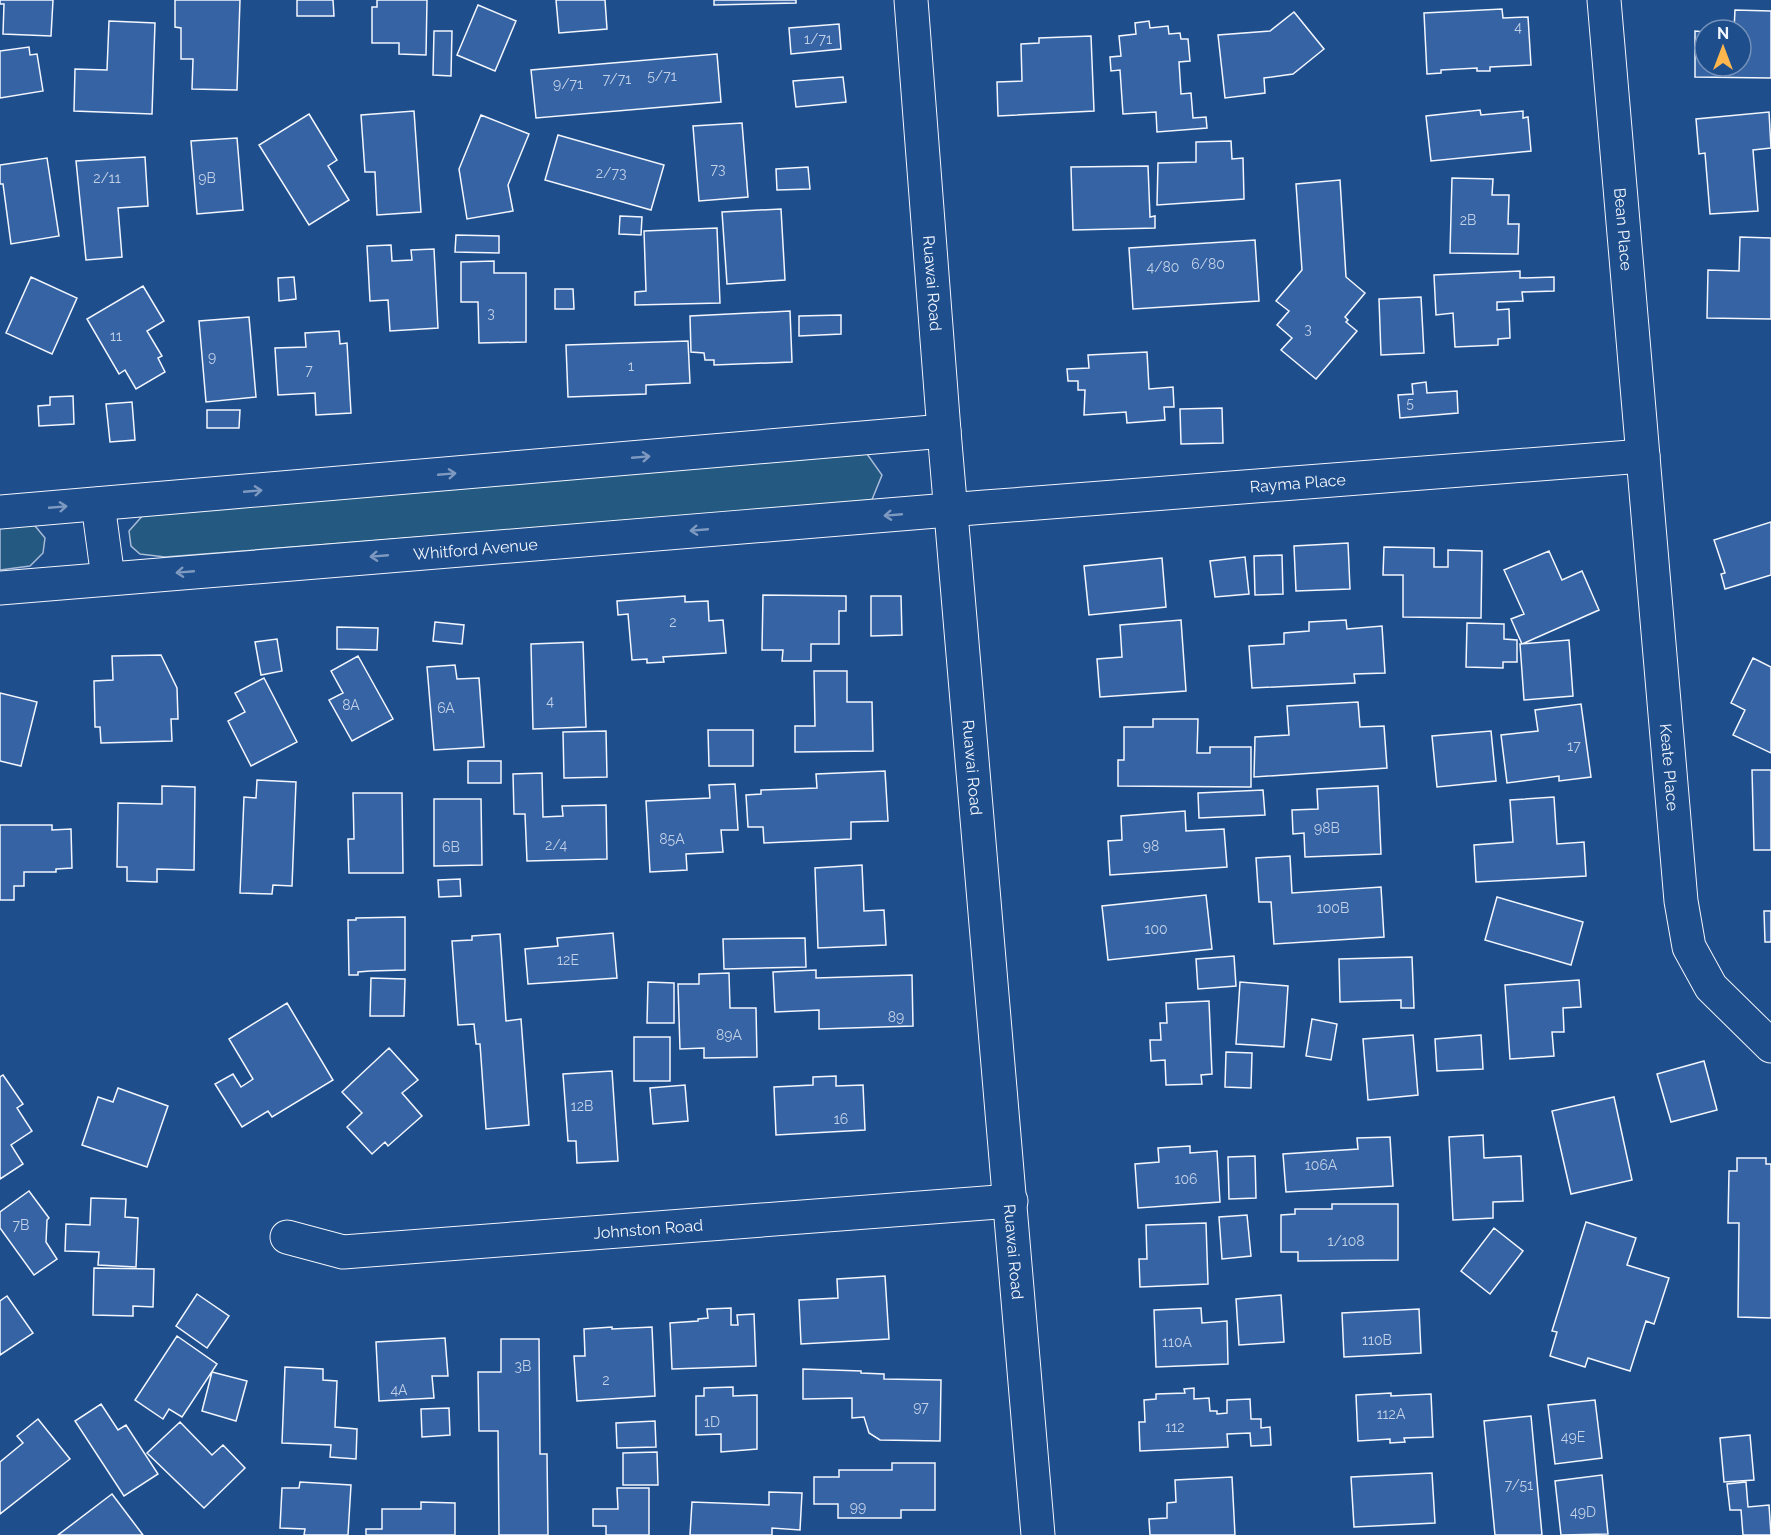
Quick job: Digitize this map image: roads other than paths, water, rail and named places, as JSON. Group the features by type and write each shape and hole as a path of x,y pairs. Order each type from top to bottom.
{"street":[{"name":"Ruawai Road","path":"911,0 944,431 1038,1535"},
{"name":"Bean Place","path":"1604,0 1643,456"},
{"path":"0,512 944,431"},
{"name":"Rayma Place","path":"952,510 1643,456"},
{"name":"Keate Place","path":"1643,456 1681,901 1689,947 1711,987 1771,1047"},
{"path":"98,504 108,578"},
{"name":"Whitford Avenue","path":"0,588 952,510"},
{"name":"Johnston Road","path":"287,1237 343,1252 1011,1201"}]}
